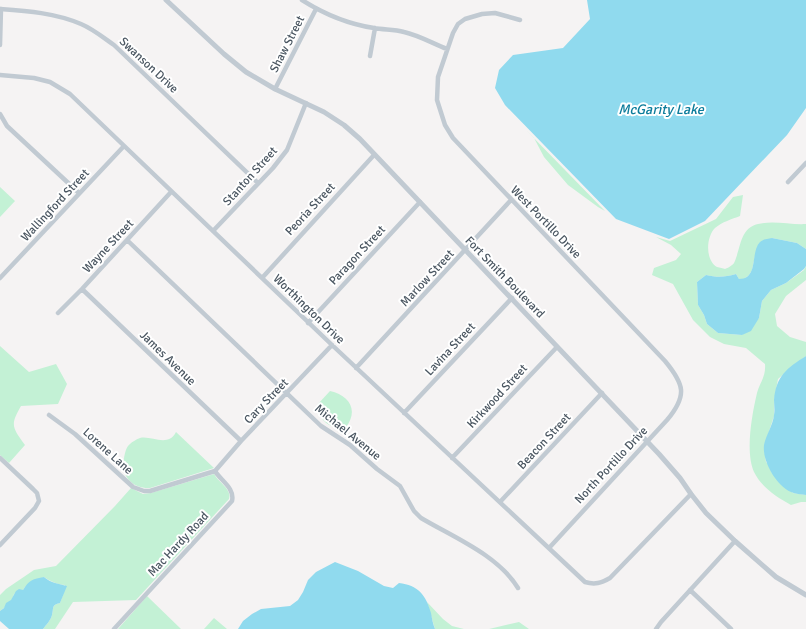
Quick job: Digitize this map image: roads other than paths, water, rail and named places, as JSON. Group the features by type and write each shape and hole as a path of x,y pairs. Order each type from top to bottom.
{"street":[{"name":"Fort Smith Boulevard","path":"166,0 246,72 275,89 324,112 344,125 360,139 647,441 680,478 706,513 776,577 806,595"},
{"path":"302,0 316,9 348,22 406,32 447,49"},
{"path":"0,45 1,9"},
{"name":"Swanson Drive","path":"1,9 41,12 61,17 82,24 98,34 114,45 258,184"},
{"name":"Shaw Street","path":"275,89 316,9"},
{"path":"453,20 458,24 465,19 495,13 520,20"},
{"name":"West Portillo Drive","path":"458,24 438,77 436,100 445,125 453,138 665,361 679,382 682,392"},
{"path":"370,56 375,28"},
{"name":"Worthington Drive","path":"0,75 34,78 50,82 70,94 404,414 585,582 592,584 610,578 691,494"},
{"name":"Stanton Street","path":"213,231 273,168 287,150 306,103"},
{"path":"0,114 7,126 79,194"},
{"name":"Wallingford Street","path":"0,278 124,146"},
{"name":"Peoria Street","path":"262,278 374,155"},
{"path":"788,182 806,163"},
{"name":"Wayne Street","path":"58,313 171,192"},
{"name":"Marlow Street","path":"356,368 512,200"},
{"name":"Paragon Street","path":"308,323 420,202"},
{"name":"Michael Avenue","path":"127,240 321,426 350,445 400,486 421,518 492,560 514,581 518,588"},
{"name":"James Avenue","path":"82,289 241,441"},
{"name":"Lavina Street","path":"404,414 512,298"},
{"name":"Cary Street","path":"215,471 332,345"},
{"name":"Kirkwood Street","path":"452,458 557,347"},
{"name":"North Portillo Drive","path":"549,548 676,410 682,392"},
{"name":"Beacon Street","path":"500,502 602,393"},
{"name":"Lorene Lane","path":"49,414 82,440 133,487 139,490 150,491 215,471"},
{"path":"0,458 34,489 39,501 35,508 0,545"},
{"name":"Mac Hardy Road","path":"114,629 232,501 233,493 215,471"},
{"path":"656,629 660,622 735,541"},
{"path":"690,590 731,629"}],"water":[{"name":"McGarity Lake","path":"587,0 806,0 806,108 787,135 705,221 669,239 616,219 505,105 495,88 499,70 513,55 563,48 590,19"},
{"path":"772,238 797,243 806,249 806,266 786,283 771,290 762,301 759,318 751,331 742,335 718,333 707,324 698,305 697,282 706,275 721,277 736,274 739,279 745,278 752,270 757,246 760,242"},
{"path":"806,356 806,495 791,492 780,484 771,472 765,458 764,445 773,419 777,385 788,369"},
{"path":"335,562 358,571 384,586 393,588 399,583 416,589 427,601 435,629 238,629 243,621 261,609 290,606 298,600 308,580 316,572"},
{"path":"44,577 52,582 67,586 60,603 53,607 50,621 43,629 9,629 0,621 0,611 11,600 16,591 19,589 23,590 32,580"}]}
